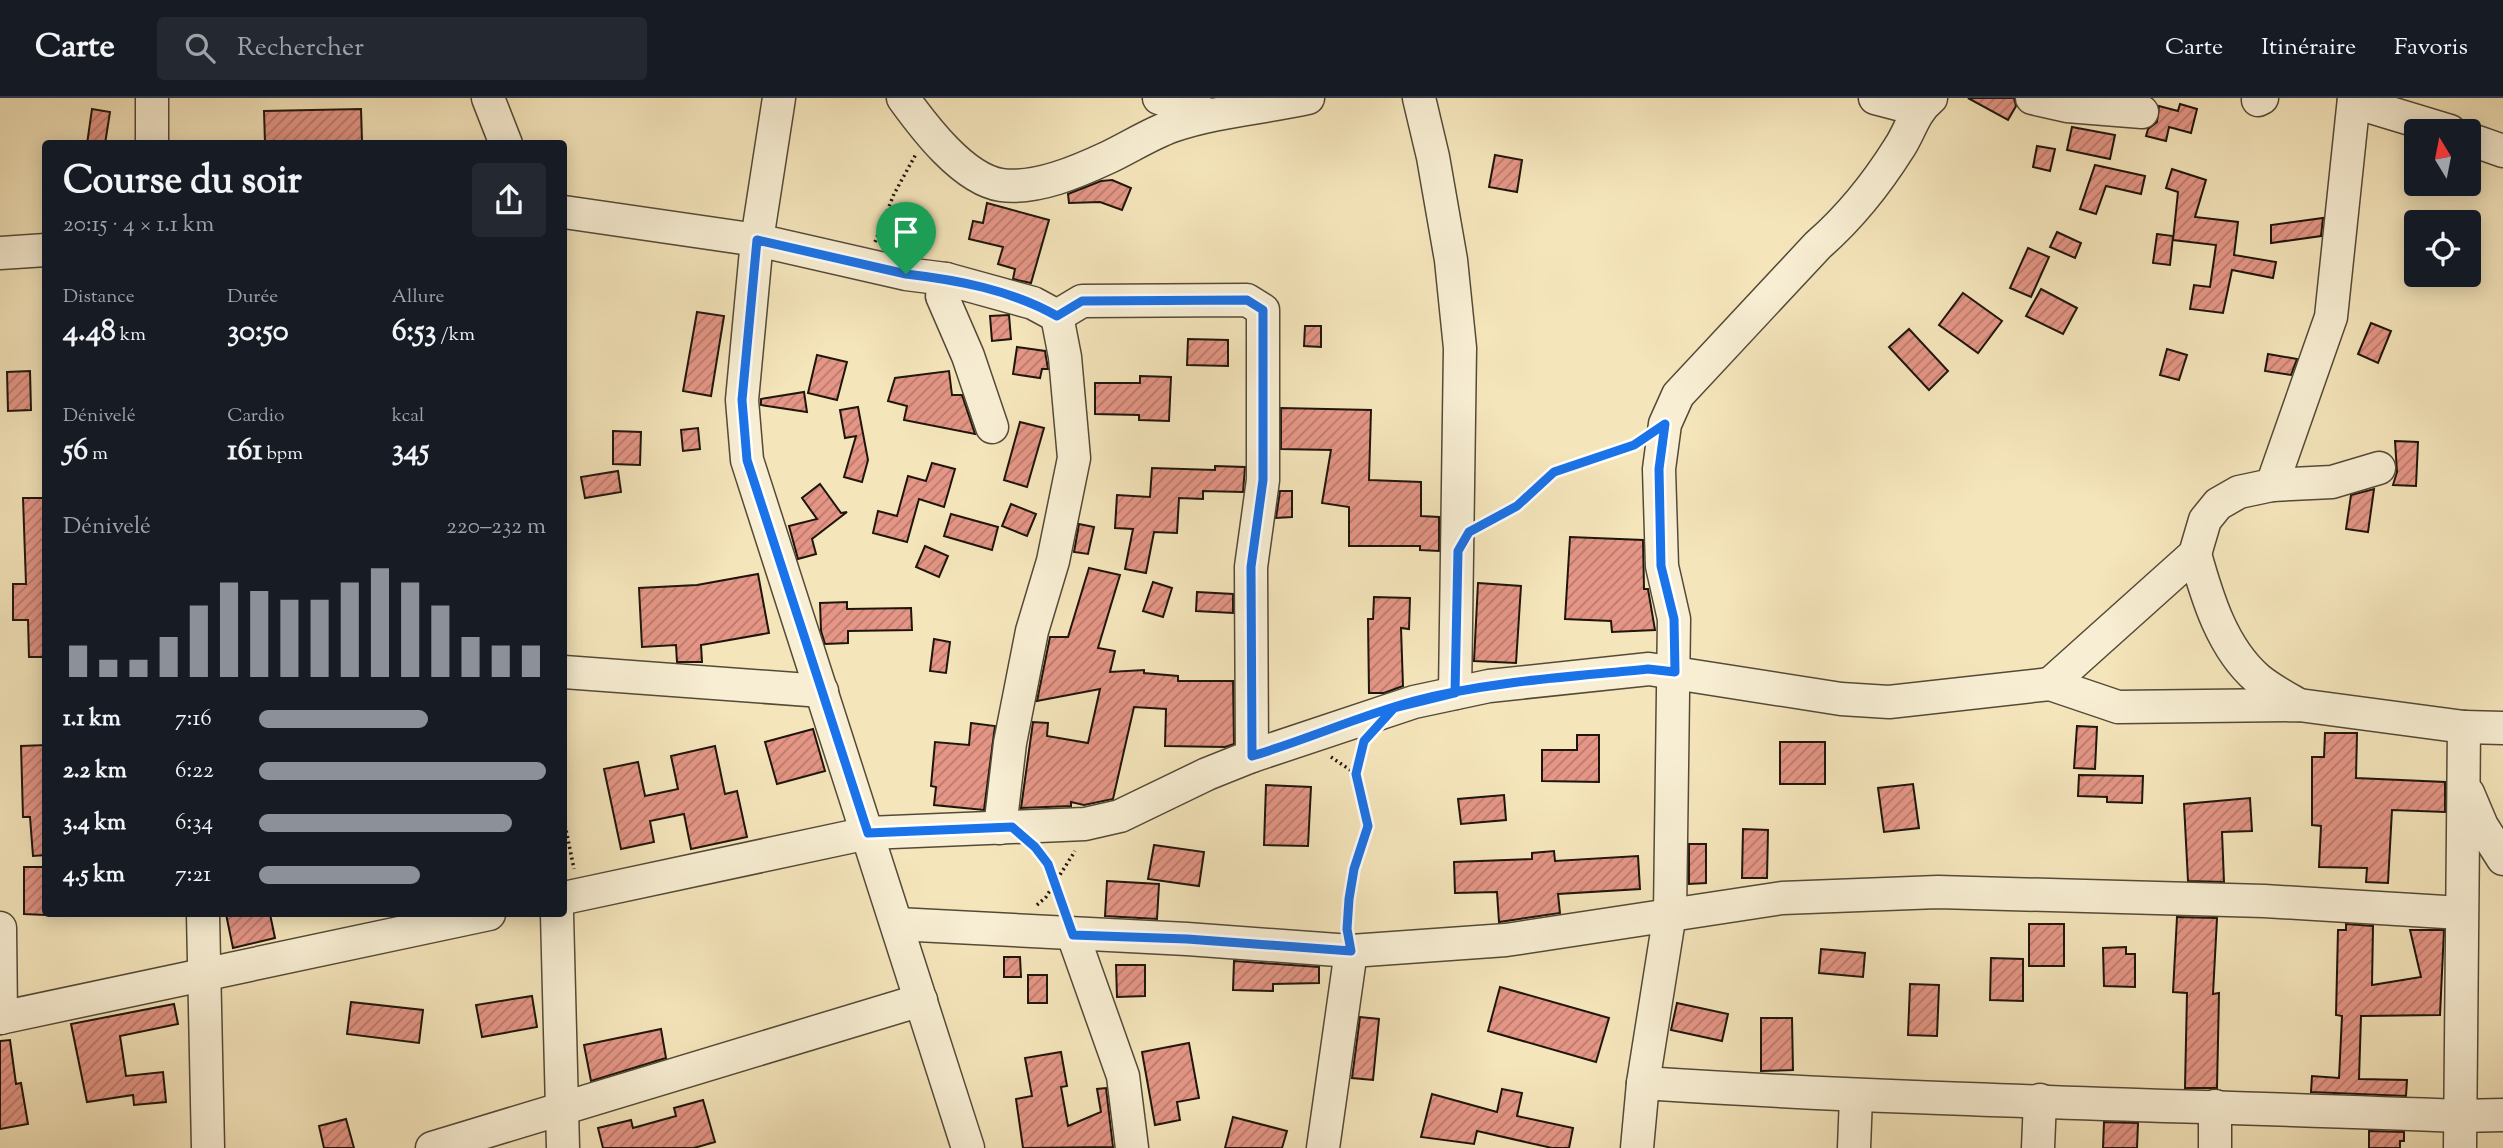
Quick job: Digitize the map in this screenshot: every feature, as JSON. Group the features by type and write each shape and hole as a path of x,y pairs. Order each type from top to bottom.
{"street":[{"path":"152,98 152,140"},
{"path":"488,98 504,140"},
{"path":"779,98 757,240 742,400 747,460 968,1148"},
{"path":"903,98 928,133 974,174 1000,185 1027,184 1095,162 1170,127 1210,115 1253,110 1308,98"},
{"path":"1159,98 1210,115"},
{"path":"1419,98 1433,157 1457,306 1460,348 1455,693"},
{"path":"1637,1148 1643,1083 1670,913 1675,672 1674,619 1661,566 1659,469 1665,424 1678,395 1686,386 1818,245 1844,223 1900,147 1924,104 1875,98"},
{"path":"2032,98 2067,106 2142,112"},
{"path":"2272,485 2331,317 2354,100 2412,119"},
{"path":"2482,144 2503,151"},
{"path":"567,212 757,240 906,274 946,279 1033,303 1057,316"},
{"path":"0,253 42,250"},
{"path":"946,279 942,296 968,356 992,426"},
{"path":"1057,316 1082,301 1247,300 1263,310 1263,480 1251,567 1252,756"},
{"path":"1006,827 1010,743 1032,631 1053,561 1074,458 1065,357 1057,316"},
{"path":"2050,684 2195,554 2205,520 2218,504 2239,492 2272,485 2332,482 2379,468"},
{"path":"2195,554 2208,599 2229,643 2257,678 2299,705"},
{"path":"567,902 868,833 1086,824 1120,816 1207,774 1252,756 1414,702 1489,686 1648,669 1841,699 1889,702 2050,684 2118,707 2299,705 2464,727 2503,728"},
{"path":"567,672 822,691"},
{"path":"2460,1148 2458,1116 2464,727"},
{"path":"2463,779 2472,804 2503,859"},
{"path":"897,925 1187,939 1351,951 1506,940 1782,898 1938,892 2264,901 2461,913"},
{"path":"203,917 208,1148"},
{"path":"0,928 1,1018 475,917"},
{"path":"563,1148 561,1109 567,917"},
{"path":"1073,935 1123,1076 1132,1148"},
{"path":"1323,1148 1351,951"},
{"path":"432,1148 922,1000"},
{"path":"1643,1083 1856,1097 2040,1100 2458,1116 2503,1115"},
{"path":"1854,1148 1856,1097"},
{"path":"2038,1148 2040,1100"},
{"path":"2215,1107 2215,1148"}],"path":[{"path":"866,263 894,194 928,133"},
{"path":"1458,551 1469,532 1517,506 1554,472 1634,445 1665,424"},
{"path":"1351,951 1347,929 1349,899 1354,869 1368,826 1356,774 1364,741"},
{"path":"1006,931 1046,897 1077,848 1086,824"},
{"path":"1006,827 1035,847 1048,864 1073,935"}],"building":[{"path":"1968,98 2014,98 2016,106 2008,120"},
{"path":"2180,104 2197,109 2191,133 2169,127 2166,141 2146,136 2148,129 2157,122 2159,106 2178,111"},
{"path":"92,109 110,112 106,140 88,140"},
{"path":"361,109 362,140 265,140 264,111"},
{"path":"2072,127 2115,135 2110,159 2067,150"},
{"path":"2037,146 2055,149 2050,171 2033,167"},
{"path":"1495,155 1522,160 1517,192 1489,187"},
{"path":"2095,165 2145,176 2141,194 2106,186 2096,214 2080,209"},
{"path":"2172,169 2206,180 2195,217 2238,222 2234,255 2276,262 2273,278 2232,270 2223,313 2190,309 2194,285 2210,287 2216,245 2173,240 2178,192 2166,188"},
{"path":"1112,180 1131,188 1122,210 1100,202 1069,203 1068,194 1101,181"},
{"path":"987,203 1049,220 1031,283 1013,279 1015,269 998,264 1003,247 969,239 973,221 983,223"},
{"path":"2323,218 2321,236 2271,243 2271,225"},
{"path":"2057,232 2081,243 2075,258 2050,247"},
{"path":"2157,234 2173,236 2170,265 2153,263"},
{"path":"2028,248 2049,257 2031,297 2010,288"},
{"path":"2041,289 2077,308 2063,334 2026,316"},
{"path":"1963,293 2002,321 1978,353 1939,325"},
{"path":"697,312 724,316 711,396 683,391"},
{"path":"1009,315 1011,339 992,341 990,316"},
{"path":"2371,323 2391,331 2378,363 2358,354"},
{"path":"1305,326 1321,326 1321,347 1304,346"},
{"path":"1909,329 1948,371 1929,390 1889,347"},
{"path":"1188,339 1228,340 1228,366 1187,365"},
{"path":"1017,347 1045,351 1048,369 1042,369 1040,378 1013,374"},
{"path":"2167,349 2187,355 2179,380 2160,375"},
{"path":"2268,354 2297,359 2291,375 2265,371"},
{"path":"817,355 847,362 837,400 808,393"},
{"path":"30,371 31,410 8,411 7,372"},
{"path":"949,371 952,395 962,395 975,434 904,420 907,406 888,401 895,378"},
{"path":"1140,376 1171,377 1169,421 1139,420 1139,415 1095,414 1095,383 1140,383"},
{"path":"804,392 807,412 761,405 761,399"},
{"path":"858,407 868,460 862,482 844,477 856,436 845,438 840,410"},
{"path":"1281,408 1371,410 1369,480 1421,482 1421,516 1439,517 1439,551 1420,550 1420,546 1349,546 1349,507 1322,503 1331,450 1281,449"},
{"path":"1020,422 1044,428 1027,487 1004,480"},
{"path":"698,428 700,449 683,451 681,430"},
{"path":"613,431 641,432 640,465 613,464"},
{"path":"2395,441 2418,442 2416,486 2393,485 2397,472"},
{"path":"932,463 955,469 944,507 919,499 907,542 873,533 878,511 897,516 908,476 926,481"},
{"path":"1215,466 1245,467 1243,492 1203,491 1203,499 1179,498 1177,533 1154,532 1146,573 1125,569 1133,529 1115,528 1117,495 1150,497 1152,468 1215,470"},
{"path":"618,471 621,492 585,498 581,477"},
{"path":"820,484 841,513 847,512 812,539 816,554 798,559 789,526 817,519 802,498"},
{"path":"2374,489 2368,532 2346,529 2351,495"},
{"path":"1280,491 1292,491 1292,517 1276,518"},
{"path":"23,498 42,498 42,657 29,657 28,620 13,620 13,584 26,584"},
{"path":"1011,504 1036,514 1027,536 1002,526"},
{"path":"951,514 998,527 992,550 944,536"},
{"path":"1079,524 1094,527 1088,554 1074,552"},
{"path":"1570,537 1643,540 1644,589 1648,589 1655,630 1612,632 1611,621 1565,619"},
{"path":"925,546 948,556 939,577 916,567"},
{"path":"1089,568 1120,575 1098,648 1115,651 1110,672 1144,670 1144,673 1178,676 1178,681 1233,681 1234,744 1225,747 1165,746 1166,709 1134,707 1113,799 1084,805 1071,802 1071,806 1021,808 1033,722 1048,723 1047,736 1088,743 1100,689 1037,701 1050,637 1068,637"},
{"path":"758,574 769,633 701,645 702,662 677,662 676,645 642,647 639,588 697,585"},
{"path":"1153,582 1172,588 1163,617 1143,611"},
{"path":"1478,583 1521,586 1516,663 1474,661"},
{"path":"1197,592 1233,594 1233,613 1196,611"},
{"path":"1374,597 1410,598 1409,629 1401,628 1403,686 1384,693 1369,693 1368,619 1373,619"},
{"path":"847,602 847,609 911,608 912,630 848,631 848,643 825,644 821,631 820,603"},
{"path":"934,639 950,642 946,673 930,671"},
{"path":"971,723 995,726 984,810 934,805 936,787 931,786 935,742 969,745"},
{"path":"2077,726 2097,727 2095,769 2074,768"},
{"path":"813,729 825,771 777,784 765,742"},
{"path":"2325,733 2357,733 2356,778 2445,782 2445,812 2392,810 2388,883 2366,882 2367,868 2319,867 2321,826 2312,825 2312,757 2324,757"},
{"path":"1577,735 1599,735 1599,782 1542,781 1542,750 1577,750"},
{"path":"1780,742 1825,742 1825,784 1780,784"},
{"path":"42,745 42,855 33,856 30,817 23,817 21,746"},
{"path":"715,746 725,794 737,791 747,837 691,849 684,814 650,821 654,842 621,849 604,769 638,762 645,796 678,789 671,756"},
{"path":"2079,775 2143,776 2142,803 2107,802 2107,797 2078,796"},
{"path":"1913,784 1919,828 1884,832 1878,788"},
{"path":"1266,785 1311,787 1308,846 1264,845"},
{"path":"1504,795 1506,820 1461,824 1458,799"},
{"path":"2250,798 2252,831 2222,832 2224,882 2188,881 2184,804"},
{"path":"1743,829 1768,830 1767,878 1742,878"},
{"path":"1689,844 1706,844 1706,883 1689,884"},
{"path":"1154,845 1204,852 1199,886 1148,879"},
{"path":"1554,851 1555,861 1638,856 1640,889 1558,894 1560,913 1499,922 1497,892 1455,893 1454,862 1532,859 1532,853"},
{"path":"24,867 42,867 42,915 24,914"},
{"path":"1107,881 1159,884 1157,919 1105,916"},
{"path":"227,917 271,917 275,938 233,948"},
{"path":"2177,917 2217,918 2213,994 2219,993 2217,1088 2185,1088 2187,993 2173,992"},
{"path":"2029,924 2064,924 2064,966 2029,966"},
{"path":"2346,924 2373,926 2372,985 2421,977 2410,930 2444,930 2440,1015 2361,1016 2359,1079 2407,1080 2406,1096 2311,1092 2312,1076 2339,1078 2342,1016 2336,1015 2338,930 2346,930"},
{"path":"2126,947 2126,954 2135,954 2135,987 2104,986 2103,948"},
{"path":"1821,949 1865,953 1863,977 1819,973"},
{"path":"1004,957 1020,957 1021,977 1004,977"},
{"path":"1991,958 2023,959 2023,1001 1990,1000"},
{"path":"1234,961 1319,967 1319,983 1273,984 1273,991 1233,990"},
{"path":"1116,965 1145,965 1145,996 1117,997"},
{"path":"1028,975 1047,975 1047,1003 1028,1003"},
{"path":"1910,984 1939,985 1937,1036 1908,1035"},
{"path":"1500,987 1609,1018 1596,1062 1488,1031"},
{"path":"532,996 537,1027 482,1037 476,1005"},
{"path":"351,1002 423,1010 419,1043 347,1034"},
{"path":"1677,1003 1728,1014 1722,1041 1671,1030"},
{"path":"174,1004 178,1024 120,1036 126,1076 163,1072 166,1102 134,1105 133,1095 87,1102 71,1024"},
{"path":"1360,1017 1379,1019 1373,1080 1352,1078"},
{"path":"1761,1018 1792,1018 1793,1070 1761,1071"},
{"path":"661,1029 666,1058 591,1081 584,1045"},
{"path":"10,1040 16,1084 21,1083 28,1124 0,1129 0,1041"},
{"path":"1189,1043 1199,1098 1177,1102 1180,1120 1155,1125 1142,1052"},
{"path":"1061,1052 1067,1086 1061,1087 1068,1126 1101,1112 1097,1089 1106,1088 1113,1147 1023,1148 1016,1099 1032,1096 1025,1058"},
{"path":"1502,1089 1522,1093 1517,1116 1573,1128 1569,1148 1552,1148 1477,1131 1474,1144 1421,1137 1432,1094 1497,1112"},
{"path":"703,1100 715,1142 694,1148 603,1148 598,1128 631,1120 633,1128 676,1116 674,1108"},
{"path":"1233,1117 1287,1131 1282,1148 1225,1148"},
{"path":"346,1119 354,1148 324,1148 319,1126"},
{"path":"2104,1122 2138,1123 2137,1148 2103,1148"},
{"path":"2369,1131 2404,1132 2404,1141 2400,1141 2400,1148 2369,1148"}],"route":[{"path":"906,274 757,240 742,400 747,460 868,833 1012,827 1035,847 1048,864 1063,913 1073,935 1187,939 1351,951 1347,929 1349,899 1354,869 1368,826 1360,801 1356,774 1364,741 1394,708 1455,693 1458,551 1469,532 1517,506 1554,472 1634,445 1665,424 1659,469 1661,566 1674,619 1675,672 1648,669 1489,686 1455,693 1414,702 1394,708 1306,740 1252,756 1251,567 1263,480 1263,310 1247,300 1082,301 1057,316 1033,303 993,290 946,279 906,274"}]}
